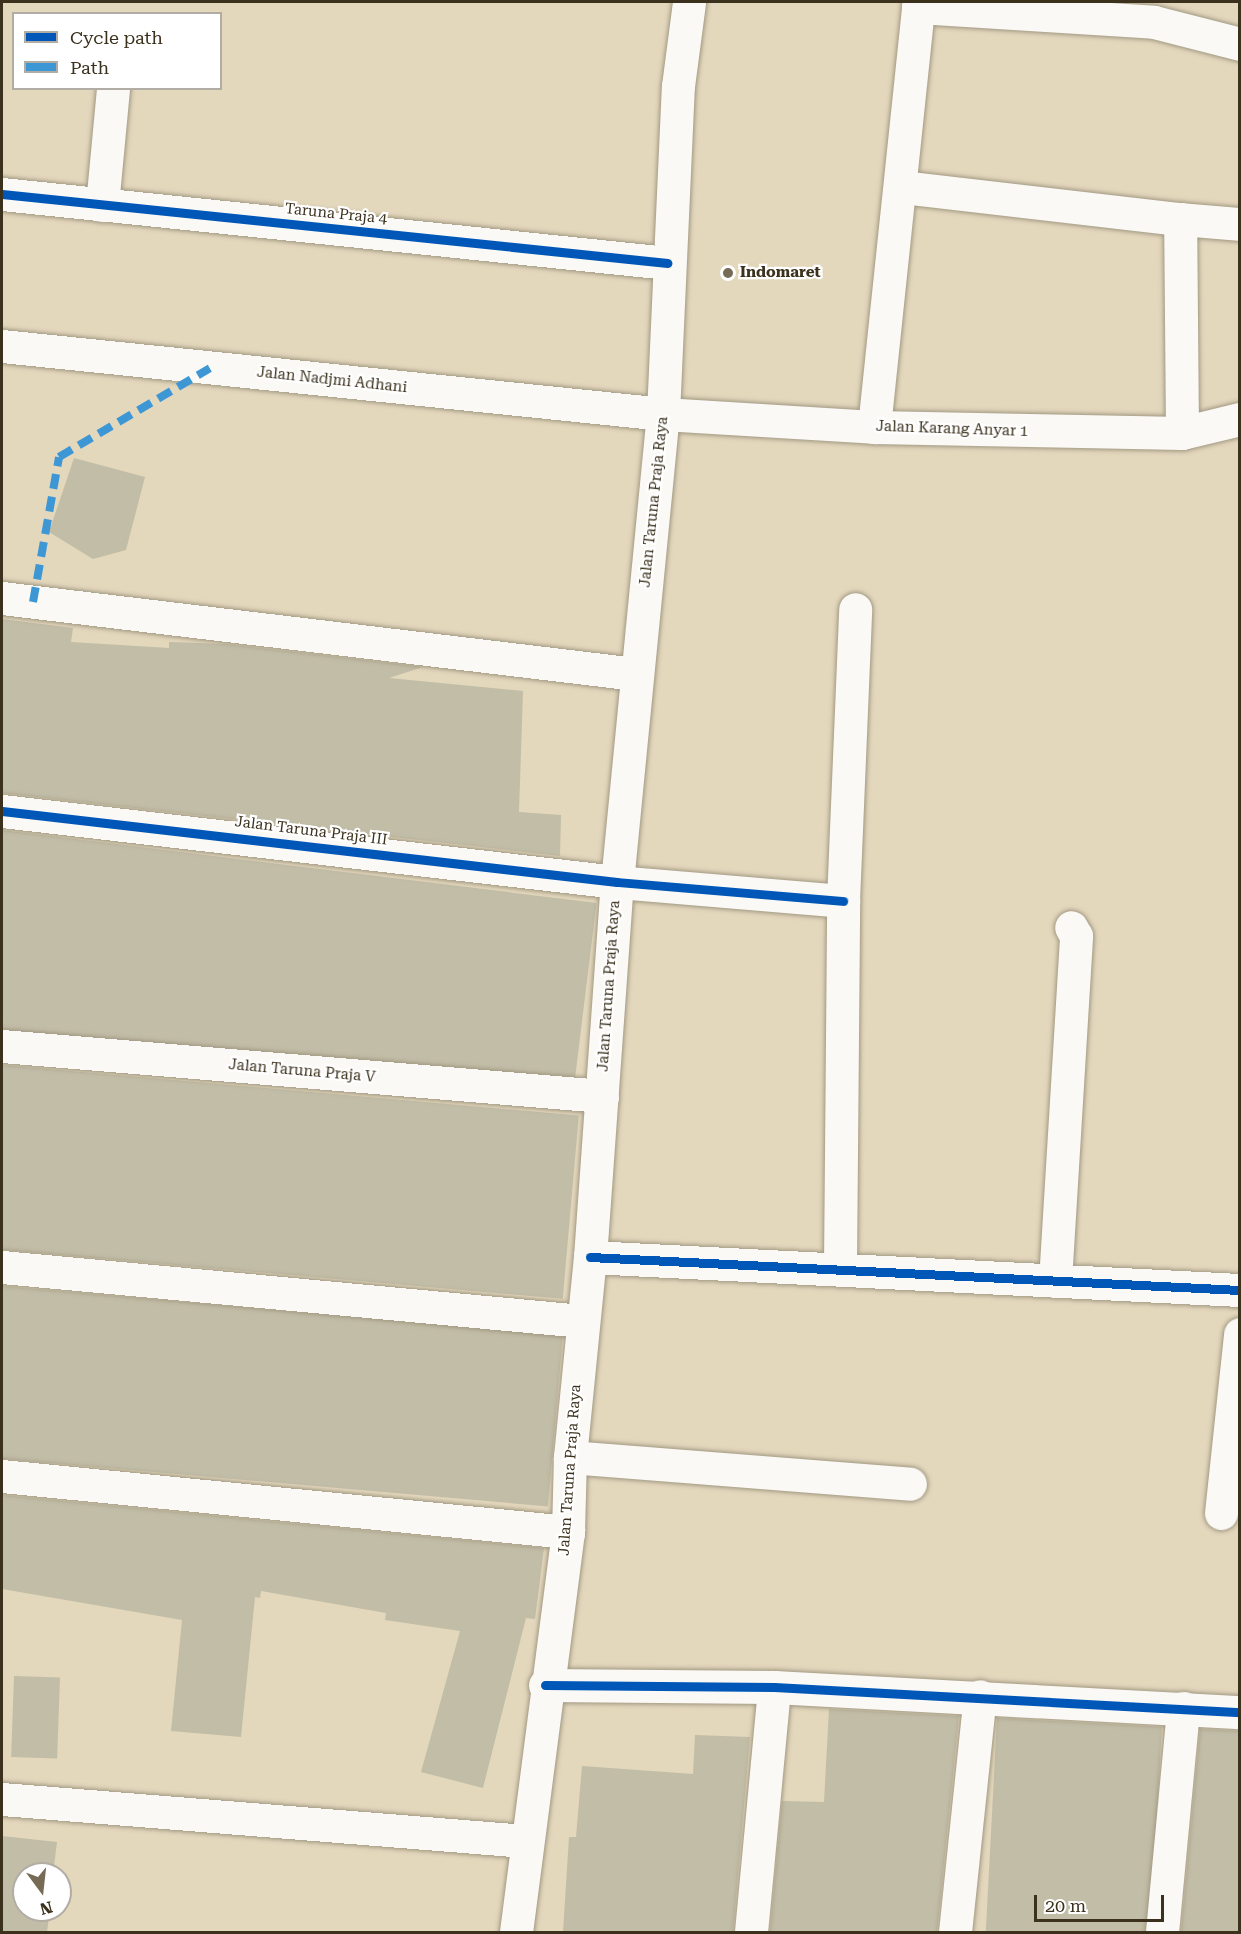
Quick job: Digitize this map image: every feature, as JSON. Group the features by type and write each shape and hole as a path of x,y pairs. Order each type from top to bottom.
{"street":[{"name":"Jalan Taruna Praja Raya","path":"516,1932 545,1685 568,1532 570,1457 590,1257 617,882 663,414 667,263 678,86 689,2"},
{"path":"874,427 902,187 918,4 1154,22 1239,44"},
{"path":"102,205 113,90"},
{"path":"902,187 1239,224"},
{"name":"Taruna Praja 4","path":"2,194 667,263"},
{"path":"1180,219 1182,433"},
{"name":"Jalan Nadjmi Adhani","path":"2,346 663,414"},
{"name":"Jalan Karang Anyar 1","path":"663,414 874,427 1182,433 1239,419"},
{"path":"2,598 636,674"},
{"path":"840,1267 843,902 855,609"},
{"name":"Jalan Taruna Praja III","path":"2,811 617,882 843,902"},
{"path":"1055,1281 1076,936 1071,927"},
{"name":"Jalan Taruna Praja V","path":"2,1046 602,1096"},
{"path":"590,1257 840,1267 1239,1290"},
{"path":"2,1267 582,1321"},
{"path":"1221,1513 1239,1334"},
{"path":"570,1457 910,1484"},
{"path":"2,1476 568,1532"},
{"path":"545,1685 774,1688 980,1696 1239,1712"},
{"path":"751,1932 774,1688"},
{"path":"955,1932 980,1696"},
{"path":"1162,1932 1183,1708"},
{"path":"2,1799 525,1841"}],"building":[{"path":"74,458 145,477 126,550 93,559 49,532"},
{"path":"2,619 73,628 71,642 169,648 169,642 226,644 423,667 389,678 523,691 519,812 561,815 560,856 2,793"},
{"path":"2,830 597,903 572,1100 2,1029"},
{"path":"2,1065 579,1115 563,1299 2,1250"},
{"path":"2,1286 563,1335 548,1506 2,1459"},
{"path":"2,1495 544,1548 535,1619 526,1618 483,1788 421,1772 460,1631 385,1620 386,1613 261,1591 260,1598 255,1597 241,1737 171,1731 182,1620 2,1589"},
{"path":"14,1676 60,1678 57,1759 11,1757"},
{"path":"829,1709 959,1716 937,1932 770,1932 782,1801 824,1802"},
{"path":"997,1718 1162,1727 1151,1932 986,1932"},
{"path":"1200,1729 1239,1731 1239,1932 1181,1932"},
{"path":"695,1735 750,1737 733,1932 563,1932 569,1837 576,1837 582,1766 693,1774"},
{"path":"2,1836 57,1842 54,1862 12,1862 12,1922 48,1922 47,1932 2,1932"}],"marked path":[{"path":"33,602 59,457 210,368"}],"cycle path":[{"path":"2,194 667,263"},
{"path":"2,811 617,882 843,901"},
{"path":"590,1257 1240,1290"},
{"path":"545,1685 774,1687 1240,1712"}],"place":[{"name":"Indomaret","path":"728,273"}]}
